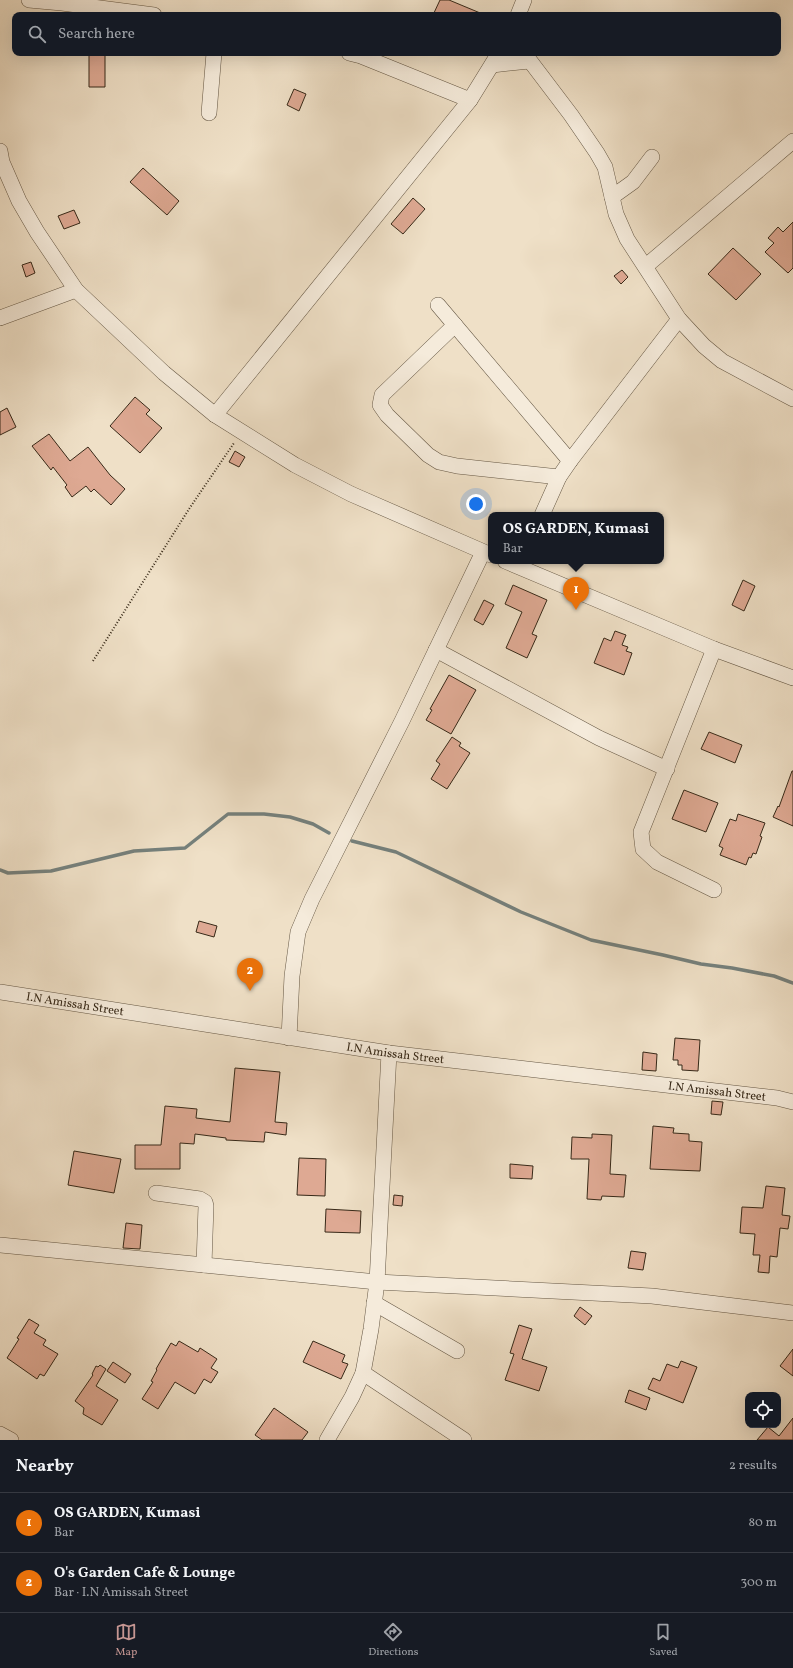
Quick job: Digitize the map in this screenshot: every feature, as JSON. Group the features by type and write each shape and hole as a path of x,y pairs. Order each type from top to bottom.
{"street":[{"path":"30,0 62,2 133,12"},
{"path":"519,12 524,0"},
{"path":"209,113 214,56"},
{"path":"361,56 470,100"},
{"path":"215,415 470,100 495,59 526,57 571,115 597,153 605,167 616,214 627,238 679,319 704,346 722,361 793,399"},
{"path":"646,266 793,141"},
{"path":"0,151 2,162 19,201 37,232 76,290 164,373 215,415 295,465 351,494 487,553 436,650 402,721 312,899 298,932 292,976 289,1038"},
{"path":"612,197 633,182 652,157"},
{"path":"0,318 76,290"},
{"path":"438,305 570,461"},
{"path":"543,512 570,461 679,319"},
{"path":"455,325 382,395 380,405 387,415 428,455 439,462 457,466 560,478"},
{"path":"516,564 714,649 793,678"},
{"path":"714,649 641,832 643,849 656,862 714,890"},
{"path":"436,650 600,738 667,769"},
{"name":"I.N Amissah Street","path":"0,992 388,1053 777,1098 793,1102"},
{"path":"327,1440 352,1397 363,1373 377,1282 388,1053"},
{"path":"156,1193 200,1199 205,1202 204,1265"},
{"path":"0,1245 377,1282 652,1296 793,1313"},
{"path":"374,1303 457,1351"},
{"path":"363,1373 464,1440"},
{"path":"0,1434 11,1440"}],"path":[{"path":"93,661 189,509 242,432"}],"building":[{"path":"440,0 449,0 478,12 434,12"},
{"path":"89,56 105,56 105,87 89,87"},
{"path":"294,89 306,94 299,111 287,105"},
{"path":"143,168 179,201 167,215 130,182"},
{"path":"413,198 425,209 403,234 391,224"},
{"path":"74,210 80,223 64,229 58,216"},
{"path":"793,222 793,268 788,273 765,252 774,243 768,238 778,227 783,232"},
{"path":"733,248 761,274 736,300 708,274"},
{"path":"31,262 35,273 26,277 22,265"},
{"path":"622,270 628,277 621,284 614,276"},
{"path":"135,397 150,410 146,414 162,428 140,453 110,426"},
{"path":"7,408 16,427 0,435 0,412"},
{"path":"49,434 70,461 88,447 110,475 125,489 111,505 94,489 91,492 86,486 72,497 65,487 67,485 53,467 51,470 32,446"},
{"path":"235,451 245,457 239,467 229,462"},
{"path":"743,580 755,586 744,611 732,605"},
{"path":"513,585 547,600 532,634 537,636 527,658 506,648 522,612 505,604"},
{"path":"484,600 494,605 483,625 474,620"},
{"path":"615,631 626,635 622,645 628,647 626,651 632,653 624,675 594,663 604,638 611,641"},
{"path":"449,675 476,690 451,734 426,720 432,710 430,709"},
{"path":"709,732 742,745 735,763 701,749"},
{"path":"452,737 461,743 459,746 470,753 447,789 431,779 440,764 436,761"},
{"path":"792,771 793,826 773,817 778,806 779,807"},
{"path":"684,790 718,803 706,832 672,819"},
{"path":"738,814 765,823 756,854 753,853 751,858 749,857 746,865 720,855 723,848 719,846 730,819 736,821"},
{"path":"199,921 217,926 214,937 196,932"},
{"path":"675,1038 700,1040 698,1071 682,1070 682,1065 678,1065 678,1060 673,1060"},
{"path":"643,1052 657,1054 656,1071 642,1070"},
{"path":"235,1068 280,1072 275,1122 287,1123 286,1135 265,1132 264,1142 226,1140 226,1138 195,1134 194,1144 180,1143 180,1169 135,1169 135,1145 161,1145 165,1106 197,1109 196,1118 230,1122"},
{"path":"712,1101 723,1102 721,1115 711,1114"},
{"path":"653,1126 674,1128 673,1133 689,1134 689,1141 702,1142 700,1171 650,1169"},
{"path":"592,1134 612,1135 610,1174 626,1175 624,1197 602,1196 601,1200 587,1199 589,1159 571,1159 572,1137 592,1138"},
{"path":"74,1151 121,1159 114,1193 68,1185"},
{"path":"299,1158 326,1159 325,1196 297,1195"},
{"path":"510,1164 533,1166 532,1179 510,1178"},
{"path":"766,1186 785,1188 782,1215 790,1216 788,1229 780,1228 777,1257 770,1256 769,1273 758,1272 760,1255 753,1255 755,1234 740,1233 742,1207 763,1208"},
{"path":"394,1195 403,1196 402,1206 393,1205"},
{"path":"326,1209 361,1211 360,1233 325,1232"},
{"path":"126,1223 142,1225 140,1249 123,1248"},
{"path":"631,1251 646,1253 643,1270 628,1268"},
{"path":"580,1307 592,1316 585,1325 574,1316"},
{"path":"29,1319 39,1325 34,1333 46,1340 43,1345 58,1354 44,1376 40,1374 37,1379 7,1358"},
{"path":"519,1325 532,1329 522,1359 547,1367 539,1391 505,1380 514,1354 510,1353"},
{"path":"179,1341 198,1352 200,1348 217,1359 211,1368 218,1372 211,1383 204,1379 195,1394 175,1382 158,1409 142,1399 153,1382 151,1381 157,1370 156,1369 171,1343 176,1346"},
{"path":"313,1341 345,1355 342,1362 348,1364 341,1379 303,1362"},
{"path":"793,1349 793,1376 780,1366"},
{"path":"681,1361 697,1367 683,1403 648,1389 653,1378 660,1381 667,1364 678,1368"},
{"path":"113,1362 131,1374 125,1383 107,1371"},
{"path":"100,1365 106,1369 96,1386 118,1400 102,1425 83,1414 84,1408 75,1401 93,1375 92,1374 96,1366 98,1367"},
{"path":"629,1390 650,1398 646,1410 625,1402"},
{"path":"274,1408 308,1432 302,1440 262,1440 255,1435"},
{"path":"793,1418 793,1440 757,1440 767,1428 779,1436"}],"waterway":[{"path":"0,870 8,873 51,871 134,851 185,848 228,814 264,814 290,817 313,824 329,833"},
{"path":"352,841 396,852 521,912 591,940 701,964 774,976 793,983"}],"place":[{"name":"OS GARDEN, Kumasi","path":"576,610"},
{"name":"O's Garden Cafe & Lounge","path":"250,991"}]}
